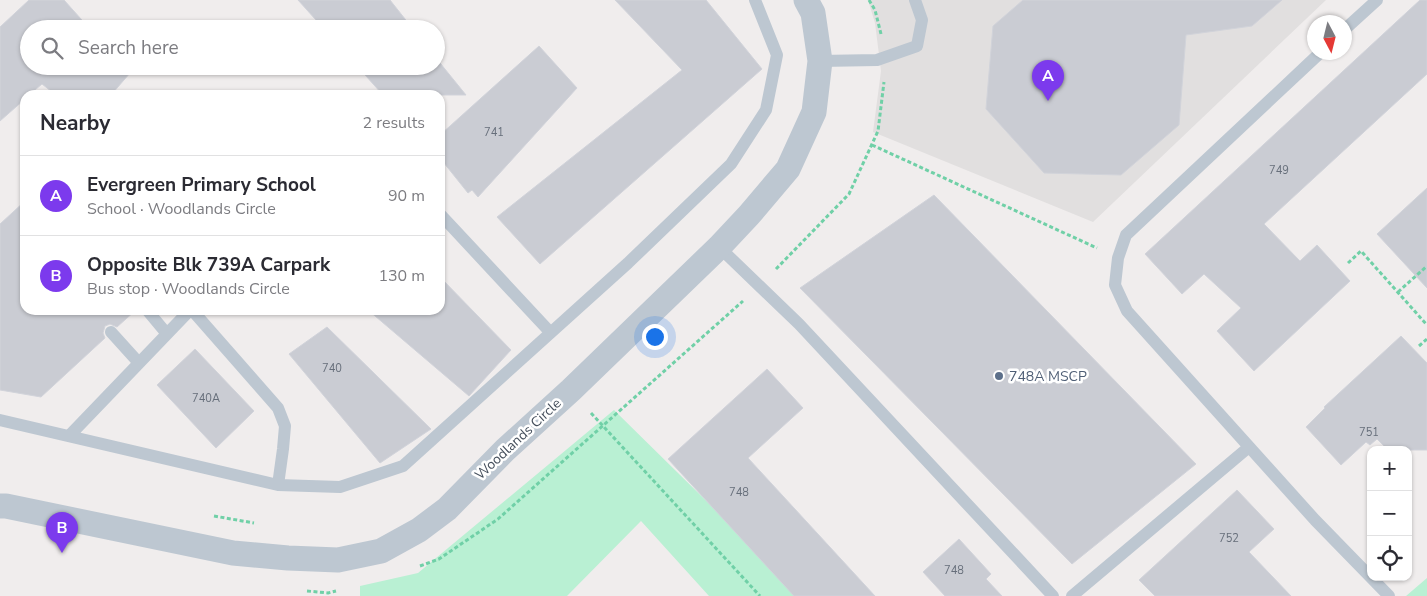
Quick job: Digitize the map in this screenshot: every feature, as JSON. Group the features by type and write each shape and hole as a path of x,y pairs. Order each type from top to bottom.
{"street":[{"name":"Woodlands Circle","path":"2,502 232,553 288,558 338,560 381,551 420,530 447,509 506,450 719,247 788,170 814,112 820,61 813,12 806,0"}],"lane":[{"path":"0,420 278,485 340,487 403,466 628,263 731,164 766,110 777,56 755,0"},
{"path":"820,61 877,60 917,46 922,20 915,0"},
{"path":"1352,23 1377,0"},
{"path":"1312,60 1126,235 1118,258 1115,286 1127,312 1315,520 1389,596"},
{"path":"445,219 550,332"},
{"path":"719,247 799,324 1053,596"},
{"path":"151,315 168,334"},
{"path":"69,436 186,315"},
{"path":"195,315 278,408 284,426 284,449 278,485"},
{"path":"111,332 139,363"},
{"path":"1072,596 1249,446"}],"path":[{"path":"872,145 1118,258"},
{"path":"1348,263 1361,251 1427,324"},
{"path":"1398,292 1427,266"},
{"path":"1419,346 1427,339"},
{"path":"570,390 760,596"},
{"path":"210,516 259,524"}],"shaded area":[{"path":"868,0 1326,0 1310,15 1307,15 1307,18 1093,222 873,132 881,71 875,23"}],"green space":[{"path":"614,410 803,596 709,596 641,521 567,596 360,596 360,586 418,573"},
{"path":"1427,578 1427,596 1406,596"}],"building":[{"path":"29,0 64,0 82,20 20,20 20,75 128,75 115,90 50,90 42,84 35,90 20,90 20,103 0,121 0,27"},
{"path":"298,0 390,0 406,20 316,20"},
{"path":"615,0 706,0 762,69 540,264 497,217 682,70"},
{"path":"1023,0 1282,0 1252,26 1186,35 1179,125 1121,175 1044,173 986,109 993,26"},
{"path":"1420,0 1427,0 1427,74 1264,224 1300,261 1317,245 1350,281 1254,371 1217,331 1241,308 1204,274 1182,294 1145,254"},
{"path":"539,46 577,88 478,197 472,190 468,193 445,164 445,131"},
{"path":"445,69 466,95 445,95 445,90 379,90 365,75 445,75"},
{"path":"1427,188 1427,288 1377,234"},
{"name":"748A MSCP","path":"934,195 1196,464 1072,564 800,288"},
{"path":"20,206 20,315 130,315 117,327 110,324 105,326 103,333 105,338 41,397 0,390 0,224"},
{"path":"445,282 511,350 469,396 374,315 445,315"},
{"path":"327,327 431,429 380,463 289,354"},
{"path":"1401,336 1427,363 1427,450 1412,450 1412,446 1384,446 1377,439 1370,445 1366,442 1341,465 1306,427 1324,407"},
{"path":"195,349 254,411 216,448 157,385"},
{"path":"767,369 803,408 748,458 875,596 794,596 668,459"},
{"path":"1237,490 1274,529 1249,552 1291,596 1155,596 1139,580"},
{"path":"959,539 991,574 986,579 1002,596 945,596 923,572"}],"place":[{"name":"Evergreen Primary School","path":"1048,101"},
{"name":"748A MSCP","path":"999,376"},
{"name":"Opposite Blk 739A Carpark","path":"62,553"}]}
